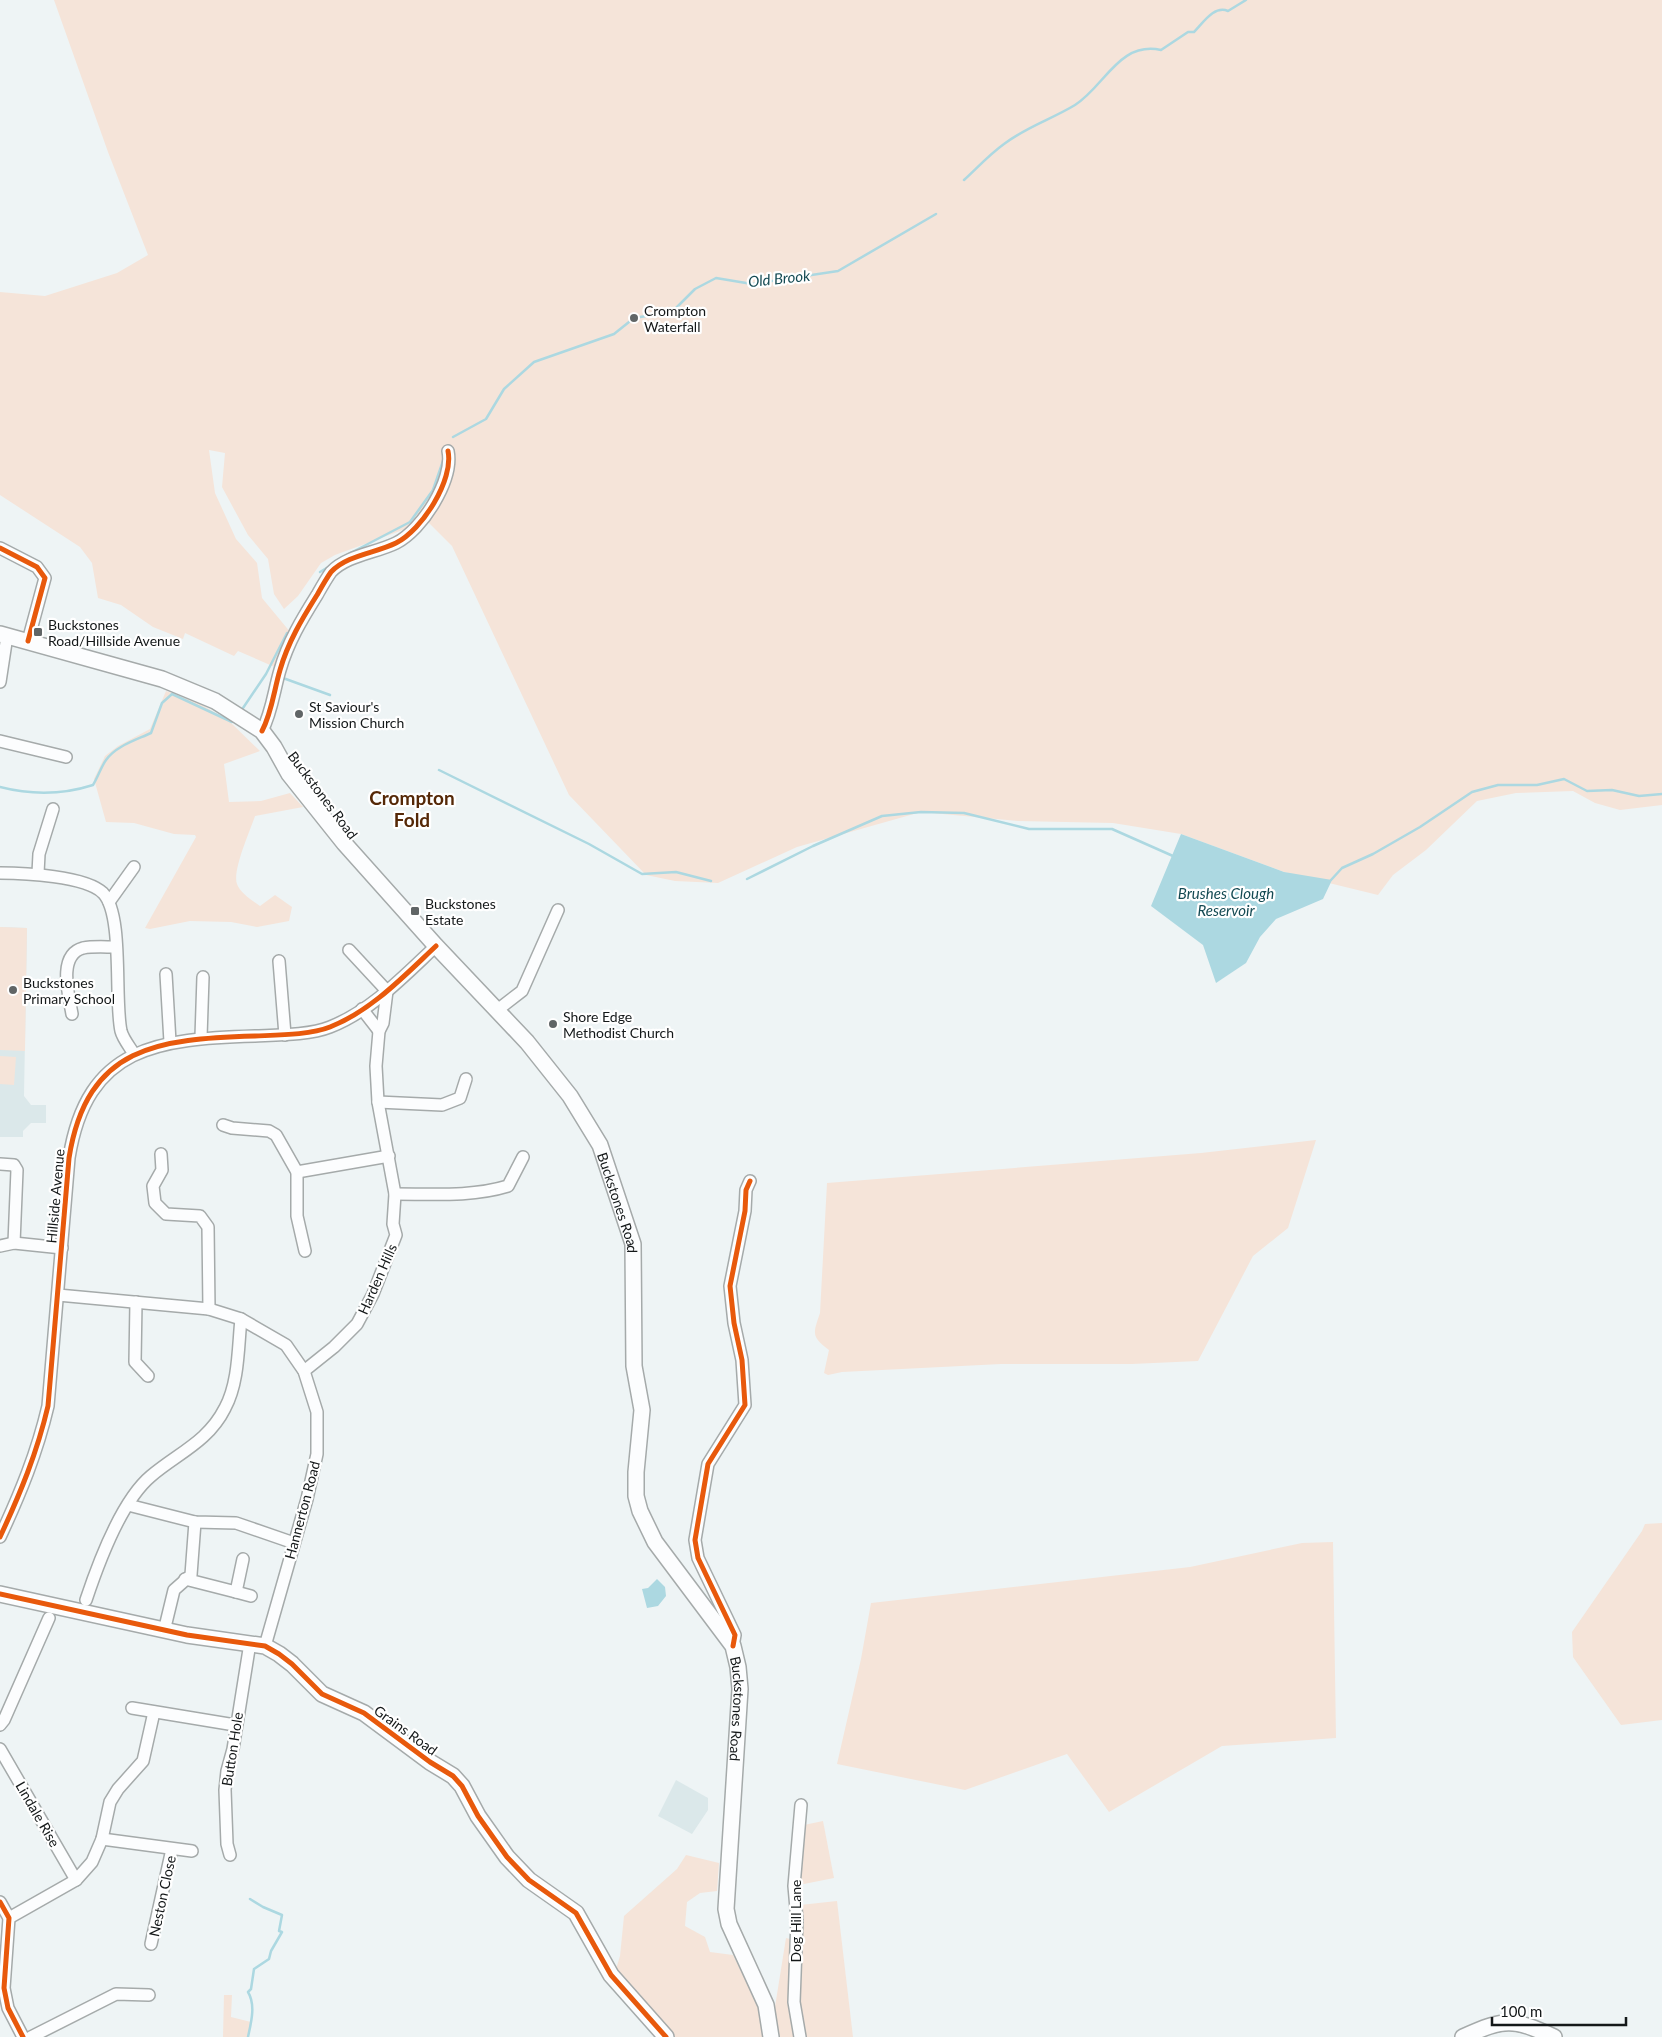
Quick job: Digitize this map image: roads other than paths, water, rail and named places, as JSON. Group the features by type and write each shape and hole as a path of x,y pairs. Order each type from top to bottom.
{"main road":[{"name":"Buckstones Road","path":"4,635 185,688 215,701 262,731 290,774 331,827 436,946 527,1042 585,1118 600,1145 633,1244 634,1366 642,1410 636,1472 636,1496 640,1511 655,1542 733,1646 738,1667 740,1689 726,1909 729,1924 766,2005 771,2037"},
{"name":"Grains Road","path":"0,1594 187,1635 257,1644 292,1664 322,1694 364,1713 452,1776 462,1786 478,1816 507,1856 529,1880 576,1913 612,1975 666,2037"},
{"path":"1463,2037 1501,2022 1525,2023 1554,2037"}],"street":[{"path":"262,731 294,632 331,573 340,564 397,543 408,535 425,516 446,481 450,458 448,452"},
{"path":"0,548 36,567 45,578 28,641"},
{"path":"0,682 4,635"},
{"path":"0,741 66,757"},
{"path":"38,873 40,854 53,809"},
{"path":"109,902 134,867"},
{"path":"0,873 38,873 92,886 102,893 109,902 116,933 115,947 121,1033 134,1054"},
{"path":"496,1011 522,991 558,910"},
{"name":"Hillside Avenue","path":"0,1537 24,1486 39,1444 48,1406 69,1158 78,1120 95,1087 117,1065 134,1054 170,1042 201,1037 284,1035 330,1028 362,1010 387,991 436,946"},
{"path":"72,1014 67,966 72,957 81,949 115,947"},
{"path":"349,950 387,991"},
{"path":"279,961 284,1035"},
{"path":"166,974 170,1042"},
{"path":"201,1037 203,977"},
{"name":"Harden Hills","path":"304,1371 334,1348 356,1324 369,1301 396,1235 393,1224 395,1194 378,1102 376,1066 378,1030 383,1023 387,991"},
{"path":"362,1010 378,1030"},
{"path":"378,1102 442,1105 460,1098 466,1079"},
{"path":"223,1125 232,1128 269,1132 276,1135 297,1172 297,1216 305,1252"},
{"path":"160,1154 162,1170 153,1186 155,1203 166,1214 200,1216 208,1226 209,1309"},
{"path":"297,1172 389,1156"},
{"path":"395,1194 451,1194 492,1191 508,1186 523,1157"},
{"path":"0,1164 14,1165 17,1170 14,1243"},
{"path":"733,1646 735,1635 698,1558 695,1540 708,1464 744,1405 742,1360 734,1323 730,1286 745,1211 746,1190 750,1181"},
{"path":"0,1246 14,1243 62,1248"},
{"name":"Hannerton Road","path":"58,1295 209,1309 241,1319 286,1345 304,1371 317,1412 317,1454 294,1543 257,1644"},
{"path":"136,1302 135,1362 148,1376"},
{"path":"86,1600 100,1560 128,1505 150,1477 202,1440 225,1408 234,1385 241,1319"},
{"path":"128,1505 195,1522 236,1523 294,1543"},
{"path":"166,1623 174,1590 191,1575 195,1522"},
{"path":"236,1592 243,1558"},
{"path":"185,1579 251,1596"},
{"path":"0,1724 4,1720 49,1618"},
{"name":"Button Hole","path":"230,1855 227,1844 225,1790 235,1726 257,1644"},
{"path":"132,1708 235,1726"},
{"path":"9,1918 76,1880 92,1862 102,1839 110,1802 118,1789 143,1761 154,1712"},
{"name":"Lindale Rise","path":"0,1749 76,1880"},
{"name":"Dog Hill Lane","path":"800,2037 794,2002 797,1920 794,1886 801,1805"},
{"path":"102,1839 192,1851"},
{"name":"Neston Close","path":"151,1944 172,1849"},
{"path":"0,1902 9,1918 4,1988 8,2008 23,2037"},
{"path":"30,2037 116,1994 149,1995"}],"water":[{"name":"Brushes Clough Reservoir","path":"1181,834 1284,872 1332,880 1323,899 1276,919 1260,937 1246,963 1216,983 1203,945 1151,906"},
{"path":"657,1579 665,1587 666,1596 658,1606 647,1608 642,1589 648,1588"}],"waterway":[{"name":"Old Brook","path":"964,180 1012,138 1057,115 1086,97 1123,58 1134,52 1146,49 1161,50 1188,32 1194,32 1218,10 1228,11 1246,0"},
{"name":"Old Brook","path":"453,437 486,419 504,389 534,362 614,334 634,318 672,312 695,289 716,278 752,284 838,271 936,214"},
{"name":"Old Brook","path":"341,558 410,522 433,490 443,461"},
{"name":"Old Brook","path":"320,572 330,566"},
{"name":"Old Brook","path":"243,708 266,674 287,633"},
{"path":"283,678 330,695"},
{"name":"Old Brook","path":"0,787 46,793 70,791 93,785 110,755 127,744 151,733 162,703 172,694 232,722"},
{"path":"439,770 589,844 642,874 676,872 711,881"},
{"path":"1331,880 1342,868 1373,854 1420,827 1472,792 1498,785 1537,785 1564,779 1587,791 1612,790 1639,796 1662,794"},
{"path":"747,879 813,846 882,816 921,812 964,813 1029,829 1112,829 1173,856"},
{"path":"248,2037 252,2008 248,1992 251,1989 254,1969 269,1959 271,1951 282,1932 279,1931 282,1915 250,1899"}],"place":[{"name":"Crompton Waterfall","path":"634,318"},
{"name":"Buckstones Road/Hillside Avenue","path":"38,632"},
{"name":"St Saviour's Mission Church","path":"299,714"},
{"name":"Buckstones Estate","path":"415,911"},
{"name":"Buckstones Primary School","path":"13,990"},
{"name":"Shore Edge Methodist Church","path":"553,1024"}],"district":[{"name":"Crompton Fold","path":"412,808"}]}
